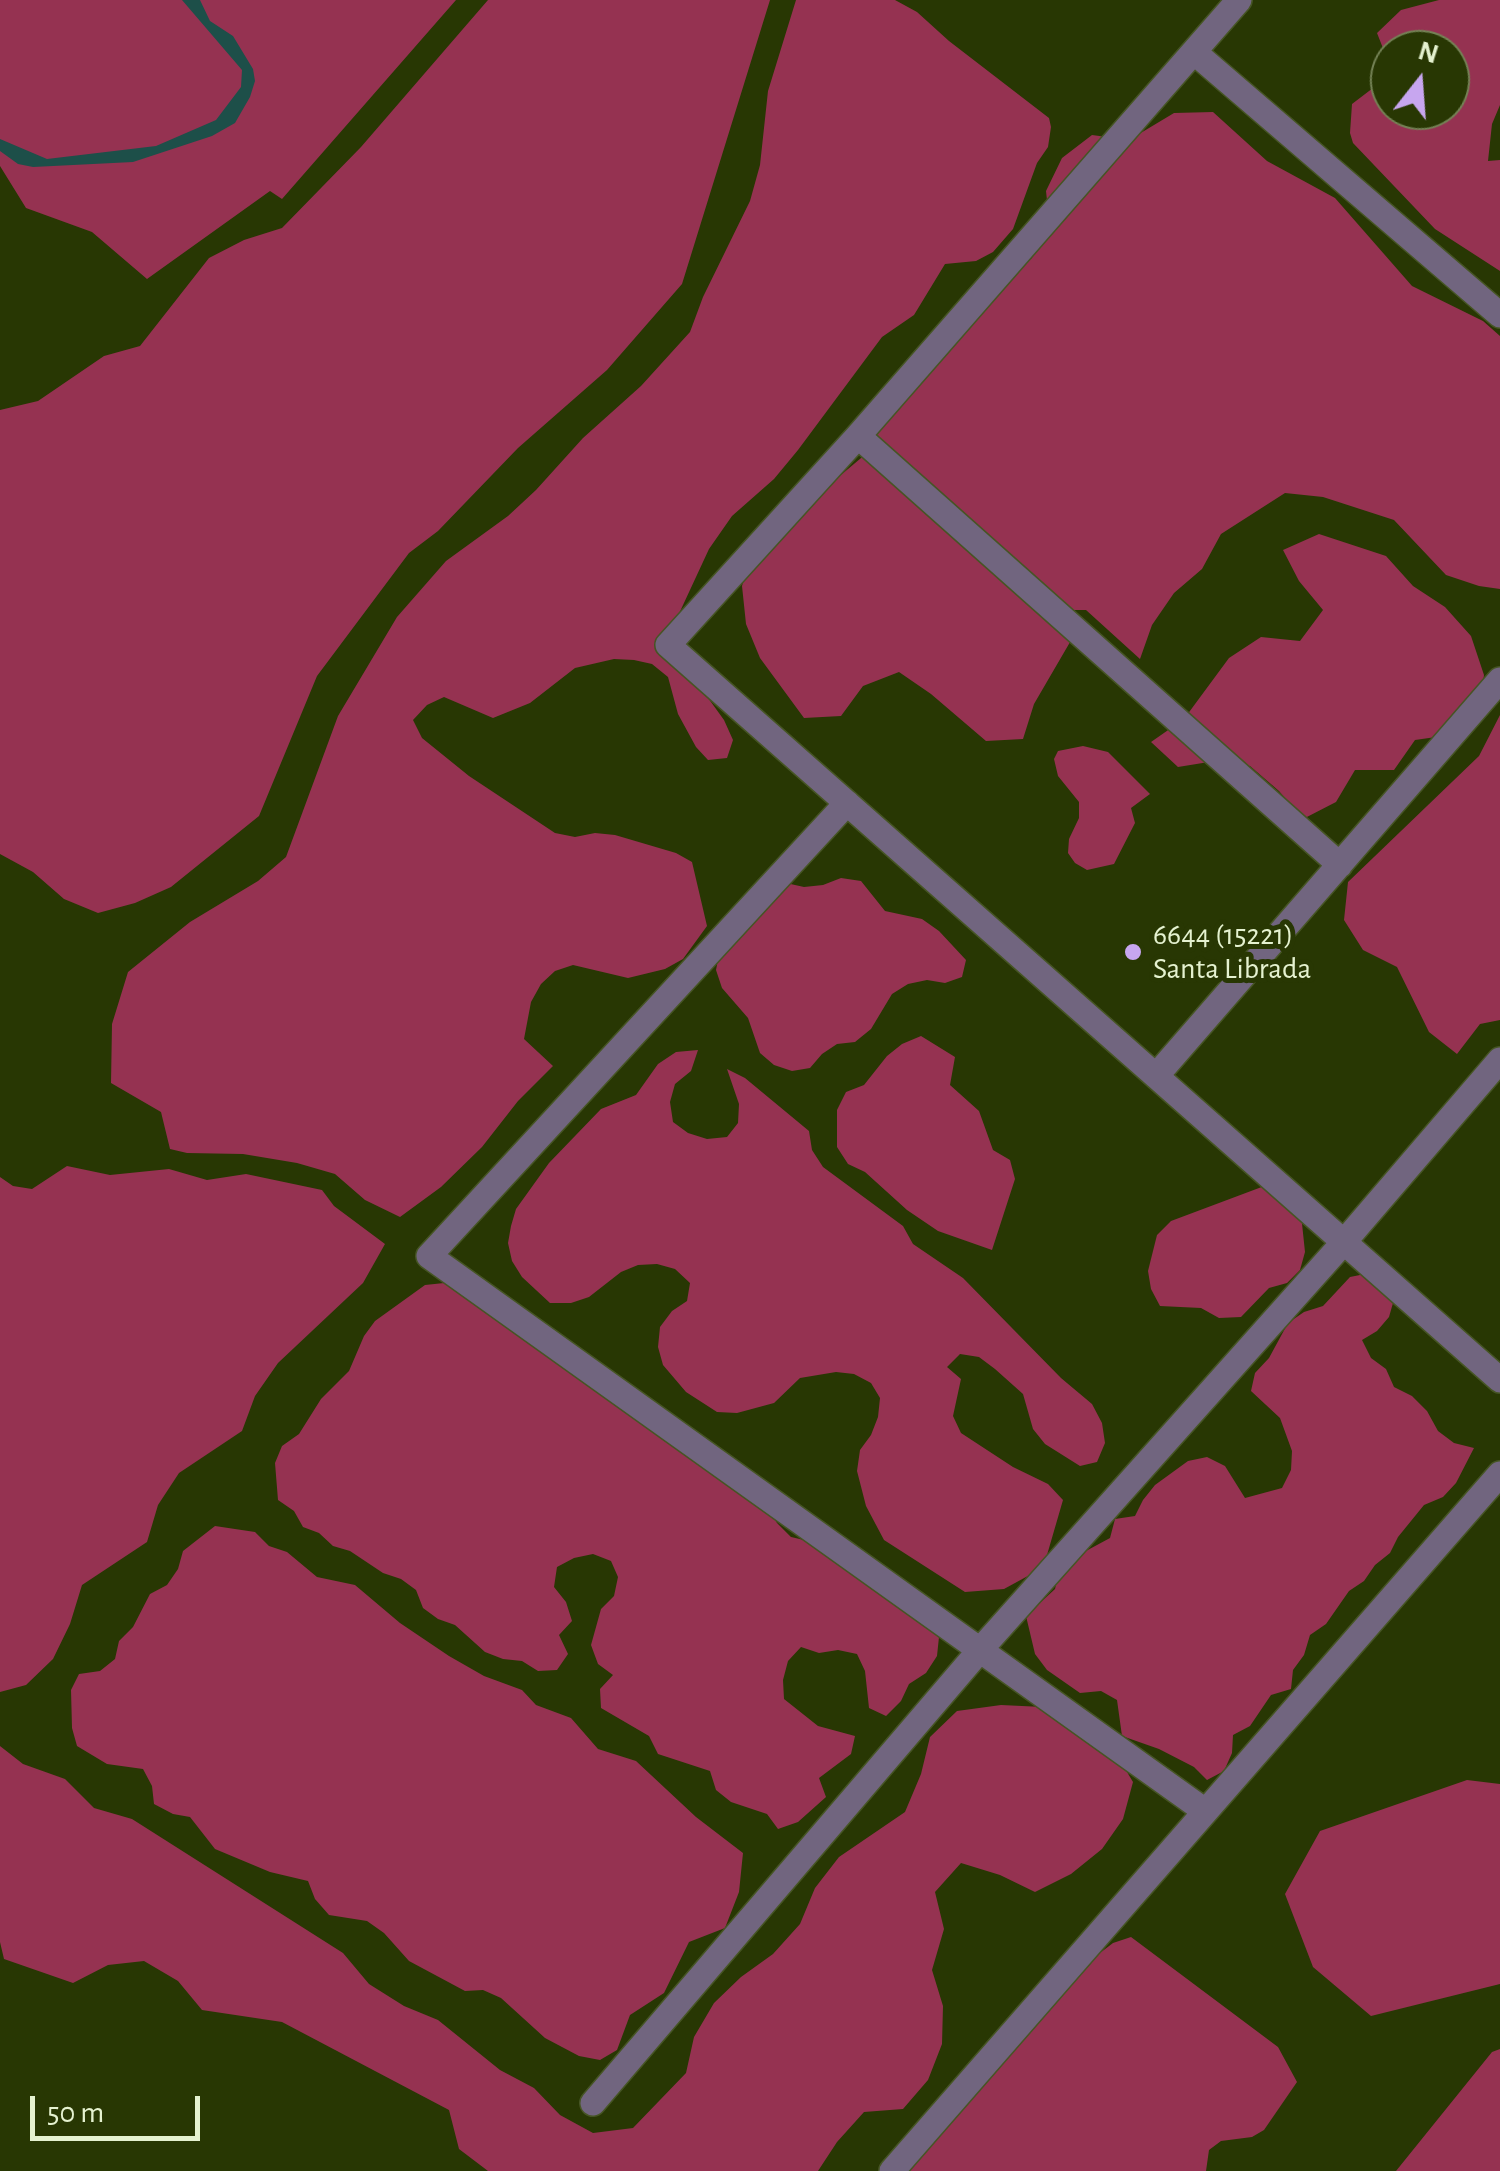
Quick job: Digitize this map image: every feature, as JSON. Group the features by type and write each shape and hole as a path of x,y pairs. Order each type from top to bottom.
{"street":[{"path":"1239,0 858,436 668,646 1500,1380"},
{"path":"1194,52 1500,314"},
{"path":"858,436 1340,865"},
{"path":"1156,1076 1500,680"},
{"path":"848,803 428,1256 1205,1811"},
{"path":"593,2103 980,1650 1344,1242 1500,1060"},
{"path":"892,2171 1500,1474"}],"shaded area":[{"path":"0,0 456,0 282,199 270,191 147,279 92,232 26,208 0,166"},
{"path":"488,0 770,0 682,284 607,370 518,448 438,531 409,553 317,676 259,816 171,887 135,903 98,913 64,899 33,872 0,854 0,410 38,401 104,356 140,346 209,258 244,240 282,228 361,147"},
{"path":"796,0 895,0 917,12 1049,118 1048,147 1037,163 1013,229 993,252 976,261 945,264 914,315 882,337 798,450 774,479 732,516 709,549 664,646 690,673 724,720 733,740 727,758 708,760 678,714 668,677 652,664 634,660 614,659 575,668 530,703 493,718 444,697 427,705 413,720 422,738 469,776 555,833 575,837 615,835 676,853 692,862 707,926 683,959 665,969 628,978 573,965 555,971 541,984 531,1002 524,1039 553,1066 518,1101 482,1147 441,1187 400,1217 365,1200 335,1174 243,1154 170,1149 161,1112 111,1083 112,1024 128,972 190,922 258,881 286,857 338,716 397,617 446,561 508,516 536,490 690,332 750,201 760,165 768,91"},
{"path":"1439,0 1500,0 1500,105 1492,124 1488,161 1500,160 1500,271 1435,229 1353,143 1352,104 1370,90 1370,130 1470,130 1470,30 1380,30 1401,10"},
{"path":"1213,112 1267,161 1335,198 1412,286 1483,321 1500,336 1500,589 1446,575 1394,520 1323,497 1285,493 1221,534 1202,569 1174,593 1152,625 1140,659 1086,610 1048,610 1073,637 1034,704 1023,739 986,741 899,672 863,686 841,716 804,718 760,658 746,624 742,586 753,549 867,453 899,386 995,274 1031,259 1050,229 1046,191 1062,158 1092,135 1129,140 1174,113"},
{"path":"1319,534 1386,556 1413,586 1445,607 1471,636 1484,675 1479,712 1450,735 1415,740 1394,770 1355,770 1336,802 1303,819 1250,766 1215,761 1178,767 1151,742 1184,719 1229,658 1261,637 1300,641 1323,610 1299,581 1283,550"},
{"path":"1500,715 1500,1020 1480,1024 1457,1054 1429,1032 1397,967 1363,950 1344,920 1348,882 1479,756"},
{"path":"1083,746 1108,752 1150,794 1131,808 1135,823 1114,864 1087,870 1068,853 1069,839 1079,818 1079,802 1058,776 1054,759 1058,751"},
{"path":"841,878 861,881 885,911 922,919 939,931 966,960 962,977 945,983 927,980 908,984 892,994 871,1029 855,1042 837,1044 810,1068 792,1071 774,1065 760,1053 748,1018 722,988 716,970 720,950 786,883 804,887"},
{"path":"921,1036 955,1057 950,1085 979,1111 993,1150 1010,1160 1015,1179 992,1250 938,1231 907,1210 865,1172 848,1164 837,1147 837,1110 846,1092 864,1085 887,1056"},
{"path":"698,1050 691,1071 675,1084 670,1102 673,1122 688,1133 707,1139 727,1137 738,1123 739,1104 727,1069 745,1078 809,1131 812,1150 823,1167 903,1226 913,1244 963,1278 1061,1378 1092,1404 1102,1423 1105,1443 1097,1462 1080,1466 1045,1444 1033,1429 1023,1394 979,1357 960,1354 947,1367 961,1379 953,1416 961,1433 1013,1467 1048,1484 1063,1500 1047,1555 1037,1571 1004,1589 965,1592 884,1540 866,1506 857,1471 860,1450 878,1417 880,1398 871,1383 854,1374 836,1372 800,1378 774,1403 737,1413 717,1412 686,1392 663,1365 658,1347 660,1327 672,1311 687,1301 690,1283 675,1269 657,1264 638,1265 621,1272 589,1297 571,1303 550,1303 522,1277 512,1261 508,1243 511,1226 516,1209 549,1163 601,1109 636,1095 658,1064 676,1052"},
{"path":"67,1166 110,1175 169,1169 207,1180 246,1174 322,1190 334,1206 385,1244 363,1283 278,1363 255,1396 242,1431 179,1473 158,1505 147,1542 82,1585 70,1624 53,1659 26,1685 0,1692 0,1177 13,1186 32,1189"},
{"path":"1267,1185 1301,1214 1305,1252 1300,1270 1287,1283 1269,1288 1241,1317 1219,1318 1201,1308 1160,1306 1148,1271 1157,1235 1171,1221"},
{"path":"1370,1273 1385,1285 1393,1303 1389,1317 1362,1340 1371,1358 1386,1369 1394,1387 1412,1396 1427,1411 1438,1431 1454,1443 1474,1448 1456,1483 1443,1497 1424,1505 1390,1553 1349,1591 1326,1624 1310,1635 1304,1655 1293,1670 1291,1689 1271,1695 1250,1726 1233,1735 1232,1753 1224,1771 1207,1780 1194,1767 1122,1736 1117,1700 1101,1691 1080,1693 1047,1670 1035,1654 1026,1616 1055,1589 1059,1572 1071,1559 1110,1538 1115,1519 1135,1516 1155,1485 1188,1461 1207,1457 1225,1466 1245,1498 1282,1488 1291,1470 1292,1451 1280,1418 1251,1391 1255,1373 1269,1358 1288,1323 1323,1306 1350,1277"},
{"path":"444,1283 464,1288 755,1489 791,1537 830,1546 848,1555 870,1588 912,1607 939,1637 937,1656 926,1673 909,1684 901,1701 886,1716 869,1708 865,1671 857,1654 838,1650 819,1653 801,1647 788,1661 784,1699 818,1726 855,1736 851,1754 819,1778 826,1797 798,1822 778,1829 767,1814 731,1802 716,1790 710,1771 658,1754 649,1736 601,1708 600,1689 613,1675 598,1664 591,1645 601,1609 614,1596 618,1577 611,1561 593,1554 557,1567 554,1587 566,1602 572,1621 559,1635 568,1654 557,1670 538,1671 522,1661 485,1652 455,1625 423,1608 416,1590 303,1527 294,1511 278,1500 275,1463 282,1446 299,1434 321,1399 349,1371 375,1321 425,1285"},
{"path":"215,1526 255,1532 269,1546 287,1552 317,1577 355,1585 400,1623 449,1656 484,1676 522,1690 536,1705 571,1718 598,1749 636,1761 696,1817 743,1853 739,1892 725,1928 689,1942 664,1993 630,2015 617,2050 600,2060 579,2056 545,2038 501,1998 483,1990 465,1991 409,1961 384,1933 367,1921 329,1915 315,1899 308,1881 270,1872 215,1849 190,1817 154,1804 152,1786 143,1769 107,1764 77,1746 72,1728 71,1690 79,1674 100,1671 115,1659 119,1641 133,1627 150,1594 167,1585 178,1569 183,1551"},
{"path":"1001,1705 1043,1707 1112,1747 1133,1782 1123,1819 1102,1849 1071,1874 1035,1892 1000,1875 961,1863 935,1892 944,1929 932,1970 943,2006 942,2044 928,2080 903,2109 864,2112 818,2171 488,2171 459,2149 449,2110 282,2022 202,2010 178,1981 144,1961 108,1965 73,1983 4,1959 0,1942 0,1746 23,1764 65,1779 94,1808 132,1819 343,1953 369,1984 404,2006 438,2020 500,2070 534,2088 560,2115 593,2133 633,2128 686,2073 694,2037 714,2003 773,1954 800,1924 815,1888 839,1857 905,1812 921,1774 930,1737 957,1711"},
{"path":"1467,1780 1500,1784 1500,1984 1371,2016 1313,1967 1285,1894 1320,1831"},
{"path":"1131,1937 1278,2047 1297,2082 1264,2130 1252,2137 1221,2141 1209,2150 1206,2171 901,2171 1075,1972 1113,1943"},
{"path":"1500,2049 1500,2171 1396,2171 1492,2052"}],"water":[{"path":"182,0 200,0 210,21 233,36 253,69 255,81 250,97 235,123 212,136 133,162 33,167 18,164 0,151 0,139 47,159 156,146 216,120 241,87 242,70"}],"place":[{"name":"6644 (15221) Santa Librada","path":"1133,952"}]}
